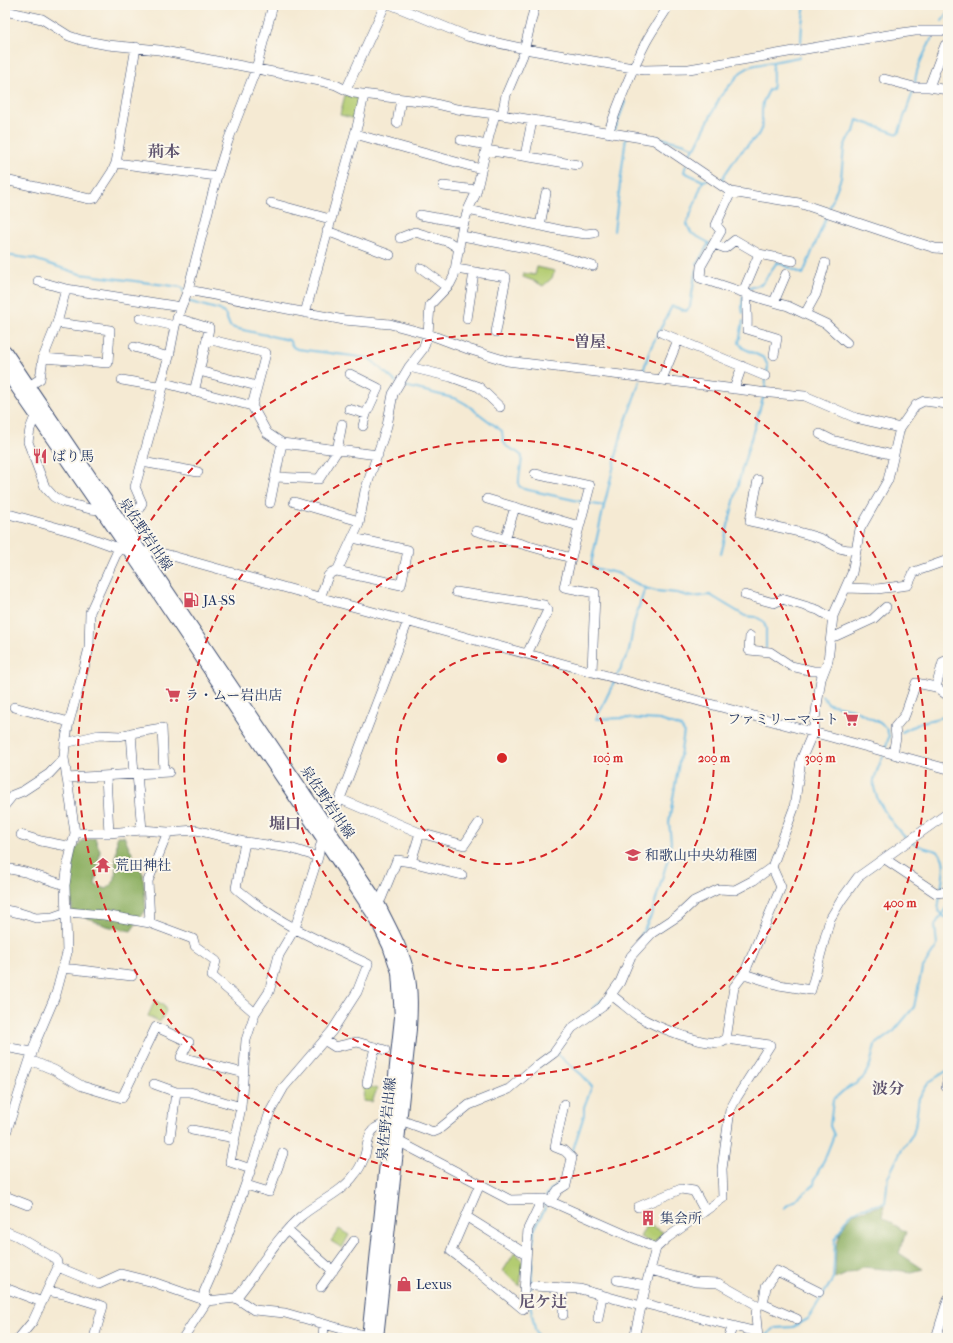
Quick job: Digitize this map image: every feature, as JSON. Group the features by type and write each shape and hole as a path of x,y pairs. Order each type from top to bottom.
{"main road":[{"name":"泉佐野岩出線","path":"5,351 36,414 100,510 123,541 136,553 326,835 375,917 389,946 398,972 401,1016 396,1123"},
{"name":"泉佐野岩出線","path":"5,370 24,389 123,541"},
{"name":"泉佐野岩出線","path":"326,835 377,901 399,945 408,973 411,1002 410,1029 396,1123 372,1338"}],"street":[{"path":"5,1136 31,1056 56,994 67,953 67,912 65,885 75,833 64,758 65,743 68,722 89,648 90,612 142,503 135,487 169,357 176,322 184,299 217,176 228,141 256,69 273,5"},
{"path":"346,90 385,5"},
{"path":"392,5 467,36 525,49 633,69 663,71 689,69 915,31 948,31"},
{"path":"337,571 353,538 359,521 366,491 388,426 397,388 409,367 423,349 428,334 430,305 450,284 456,269 464,224 476,190 486,148 525,49 535,5"},
{"path":"608,133 633,69 647,40 669,5"},
{"path":"5,11 19,9 42,18 70,36 81,40 108,45 159,50 336,85 346,90 364,95 428,102 457,109 499,114 532,121 654,140 731,192 799,203 935,248 948,249"},
{"path":"928,87 945,45"},
{"path":"5,180 90,199 95,198 112,172 116,163 136,47"},
{"path":"884,79 914,87 928,87 948,90"},
{"path":"305,313 355,134 364,95"},
{"path":"397,123 401,99"},
{"path":"525,156 532,121"},
{"path":"355,134 481,169"},
{"path":"461,140 486,148 578,166"},
{"path":"116,163 217,176"},
{"path":"443,186 476,190"},
{"path":"731,192 716,225 721,231 701,266 700,278 788,306 826,324 847,343"},
{"path":"540,226 546,193"},
{"path":"271,203 330,220"},
{"path":"468,210 540,226 586,234 594,233"},
{"path":"420,215 464,224"},
{"path":"327,231 390,256"},
{"path":"400,238 415,232 449,242 460,249"},
{"path":"462,236 547,252 593,266"},
{"path":"714,244 725,248 735,240 760,254 792,261"},
{"path":"760,254 745,293 748,313 747,329 777,338 774,355"},
{"path":"805,314 816,294 825,263"},
{"path":"421,268 447,287"},
{"path":"456,269 506,278 496,332"},
{"path":"467,320 474,272"},
{"path":"774,302 786,274"},
{"path":"38,281 66,289 184,299 305,313 344,320 390,324 428,334 468,349 507,361 734,389 805,396 856,418 900,428"},
{"path":"24,389 40,379 43,358 57,323 66,289"},
{"path":"140,318 176,322 209,328 194,392"},
{"path":"43,358 108,363 110,330 57,323"},
{"path":"662,333 765,376"},
{"path":"207,339 266,353 252,406 267,433 282,443 378,455"},
{"path":"662,379 678,340"},
{"path":"134,347 169,357"},
{"path":"734,389 742,366"},
{"path":"409,367 451,377 479,387 500,407"},
{"path":"199,371 257,386"},
{"path":"350,374 378,388 397,388"},
{"path":"122,380 162,384 252,406"},
{"path":"363,426 366,414 378,388"},
{"path":"236,1298 255,1275 276,1242 287,1230 300,1217 342,1187 355,1175 364,1158 368,1139 373,1131 383,1125 406,1122 433,1132 438,1130 469,1105 509,1089 554,1053 572,1028 602,1007 620,982 632,956 652,933 678,916 694,901 719,889 735,890 754,880 772,867 794,808 801,760 813,732 822,675 828,661 833,619 852,573 860,529 888,480 900,428 916,405 924,401 948,404 948,402"},
{"path":"349,409 366,414"},
{"path":"36,414 30,429 28,442 45,487 54,497 63,502 100,510"},
{"path":"275,477 319,479 337,451 342,424"},
{"path":"820,434 832,440 893,455"},
{"path":"270,503 282,443"},
{"path":"142,462 198,472"},
{"path":"535,474 590,486 564,587 595,593 592,672"},
{"path":"758,480 750,521 818,537 846,551 856,550"},
{"path":"487,499 580,526"},
{"path":"294,502 359,521"},
{"path":"505,540 514,507"},
{"path":"5,513 77,533 123,541"},
{"path":"476,531 571,558"},
{"path":"320,598 328,576 332,572 337,571 401,584 408,550 353,538"},
{"path":"136,553 152,551 169,555 320,598 948,769"},
{"path":"846,588 877,589 908,585 914,572 948,560"},
{"path":"456,592 544,605 548,610 527,654"},
{"path":"745,595 774,603 782,599 818,610 833,619"},
{"path":"831,635 836,636 873,619 886,607"},
{"path":"251,1169 230,1162 241,1107 246,1040 255,1013 269,992 279,955 295,928 320,847 326,835 408,621"},
{"path":"750,636 748,650 770,652 791,666 813,671 822,675"},
{"path":"936,687 943,662 948,660"},
{"path":"893,754 896,737 895,727 905,715 916,683 936,687 948,696"},
{"path":"14,707 68,722"},
{"path":"65,743 99,736 120,736 162,728 167,772 67,778"},
{"path":"131,733 142,830"},
{"path":"5,805 14,794 23,791 49,774 64,758"},
{"path":"106,776 109,834"},
{"path":"340,799 420,833 464,845 479,823"},
{"path":"744,974 779,985 811,990 830,919 858,877 948,813"},
{"path":"75,833 109,834 142,830 168,832 196,830 245,842 290,848 318,857"},
{"path":"150,923 148,881 168,832"},
{"path":"411,862 420,833"},
{"path":"21,835 40,841 72,847"},
{"path":"208,1301 204,1292 246,1185 270,1112 284,1087 332,1031 357,992 368,964 262,910 242,894 236,888 245,842"},
{"path":"885,859 936,893 945,892 948,889"},
{"path":"377,901 381,899 397,860 462,875"},
{"path":"726,1039 734,987 744,974 782,887 772,867"},
{"path":"5,868 25,872 65,885"},
{"path":"5,910 36,918 53,917 67,912 104,915 150,923 193,939 195,946 216,961 212,976 255,1013"},
{"path":"63,968 132,976"},
{"path":"611,995 637,1016 661,1027 702,1041 720,1042 726,1039 770,1045 730,1110 722,1169 724,1198 667,1238 656,1248 641,1304 635,1338"},
{"path":"5,1047 31,1056 82,1086 122,1098 156,1027 188,1042 181,1057 244,1073"},
{"path":"324,1040 335,1047 358,1042 385,1050"},
{"path":"367,1083 375,1047"},
{"path":"946,1088 948,1076"},
{"path":"154,1084 176,1092 190,1092 241,1107"},
{"path":"170,1138 176,1092"},
{"path":"550,1202 558,1190 566,1185 572,1158 565,1151 555,1147 564,1104"},
{"path":"192,1130 235,1138"},
{"path":"394,1140 510,1200 545,1199 656,1248"},
{"path":"246,1185 269,1192 283,1153"},
{"path":"480,1184 451,1251 523,1309 528,1229 539,1206 535,1199"},
{"path":"638,1207 681,1189 694,1191 705,1211"},
{"path":"5,1196 28,1204"},
{"path":"467,1217 526,1254"},
{"path":"287,1230 333,1271"},
{"path":"5,1231 56,1259 58,1267 33,1321 19,1338"},
{"path":"321,1287 354,1241"},
{"path":"58,1267 99,1284 121,1274 153,1282 208,1301 236,1298 254,1310 285,1312 372,1338"},
{"path":"650,1270 695,1282 718,1283 760,1304 797,1320"},
{"path":"534,1286 580,1290 733,1326 758,1335 756,1317 766,1287 777,1271 819,1292"},
{"path":"617,1280 646,1285"},
{"path":"5,1288 42,1302"},
{"path":"563,1288 563,1315"},
{"path":"47,1291 64,1294 103,1306 94,1338"},
{"path":"598,1319 602,1296"},
{"path":"936,1338 948,1299"},
{"path":"183,1338 208,1301"},
{"path":"323,1338 324,1324"},
{"path":"728,1338 733,1326"}],"green space":[{"path":"345,95 361,99 356,119 340,115"},
{"path":"537,267 555,271 552,278 543,286 523,277 523,273 535,275"},
{"path":"117,836 124,836 143,874 146,910 131,931 106,926 72,911 71,877 74,852 82,841 95,838 100,851 95,885 107,889 115,880"},
{"path":"155,1000 164,1006 166,1011 160,1022 148,1016"},
{"path":"364,1084 377,1089 372,1102 363,1101"},
{"path":"884,1205 882,1217 906,1232 899,1253 923,1269 912,1272 863,1267 835,1279 836,1247 842,1229 852,1214"},
{"path":"647,1224 663,1232 653,1244 640,1237"},
{"path":"339,1229 349,1235 342,1248 331,1241"},
{"path":"515,1252 523,1261 520,1286 503,1271"}],"waterway":[{"path":"801,42 805,5"},
{"path":"942,21 948,13"},
{"path":"915,85 915,79 919,67 932,38"},
{"path":"687,158 696,146 720,97 741,72 751,66 799,56"},
{"path":"721,182 738,155 758,135 762,127 763,102 769,90 773,87 773,62"},
{"path":"829,209 841,178 844,148 847,140 854,132 857,120 898,134 914,89"},
{"path":"615,130 624,102"},
{"path":"614,231 626,137"},
{"path":"656,137 686,144 693,148"},
{"path":"686,165 684,172 703,181"},
{"path":"697,264 709,243 691,233 687,224 703,181 707,180"},
{"path":"747,289 762,284 777,262 803,274 827,215"},
{"path":"5,255 34,259 80,274 181,287 183,292"},
{"path":"642,375 650,349 672,306 686,311 690,307 696,269"},
{"path":"743,296 743,313"},
{"path":"187,301 220,310 225,314 230,326 234,328 289,340 293,347 297,349 369,358 397,383"},
{"path":"743,321 739,343 743,348 764,358 768,366 767,373"},
{"path":"765,389 766,379"},
{"path":"604,506 622,432 640,381"},
{"path":"401,385 457,399 502,431 506,445 522,456 519,486 524,489 583,502"},
{"path":"721,554 742,469 764,395"},
{"path":"587,503 604,506 591,564 594,568 617,573 645,588 656,591 677,593 692,597 710,595 745,616 756,617 763,621 766,628 766,648"},
{"path":"617,676 629,651 634,622 645,588"},
{"path":"615,680 596,719 626,718 660,720 681,727 684,732 669,822 671,842 669,855 651,916 636,945"},
{"path":"822,696 829,704 853,709 880,723 887,729 889,737 886,746"},
{"path":"902,732 922,722 948,716"},
{"path":"883,756 874,780 876,795 890,820 907,839"},
{"path":"912,843 936,851 940,854 944,863 941,890"},
{"path":"940,896 938,911 943,916 948,918"},
{"path":"784,1208 814,1185 815,1178 834,1135 830,1126 833,1100 843,1091 864,1077 870,1065 875,1045 894,1031 914,1007 922,969 937,946 935,925 948,905"},
{"path":"593,1008 603,999"},
{"path":"557,1054 582,1075 592,1086 584,1107 584,1115 572,1153"},
{"path":"766,1338 766,1335 775,1328 793,1327 808,1319 833,1279 835,1240 849,1215 859,1209 885,1203 888,1177 902,1149 913,1134 919,1098 929,1082 948,1070"},
{"path":"546,1197 551,1189 564,1180"},
{"path":"542,1338 538,1336 535,1329 530,1304 534,1230 545,1208 545,1203"}],"place":[{"name":"ばり馬","path":"40,456"},
{"name":"JA-SS","path":"191,600"},
{"name":"ラ・ムー岩出店","path":"173,695"},
{"name":"ファミリーマート","path":"851,719"},
{"name":"和歌山中央幼稚園","path":"633,855"},
{"name":"荒田神社","path":"103,865"},
{"name":"集会所","path":"648,1218"},
{"name":"Lexus","path":"404,1284"}],"district":[{"name":"荊本","path":"164,151"},
{"name":"曽屋","path":"590,341"},
{"name":"堀口","path":"285,823"},
{"name":"波分","path":"888,1088"},
{"name":"尼ケ辻","path":"543,1301"}]}
